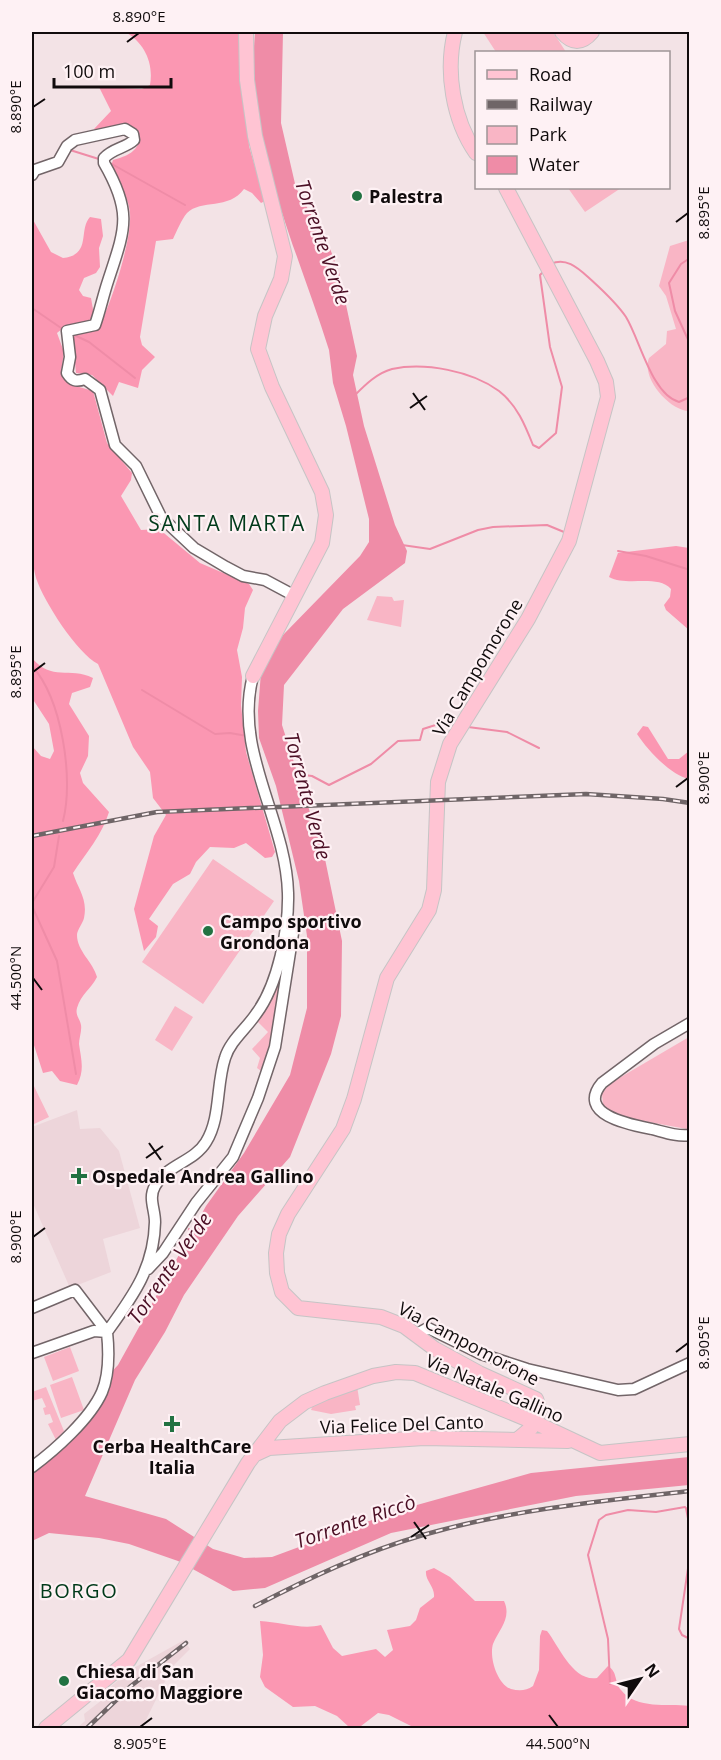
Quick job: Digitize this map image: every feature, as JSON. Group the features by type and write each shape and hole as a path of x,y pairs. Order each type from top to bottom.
{"main road":[{"path":"246,32 247,80 255,136 285,256 281,279 265,316 258,349 272,387 319,485 327,515 322,543 253,676"},
{"path":"455,32 451,47 451,80 458,115 467,140 475,150"},
{"path":"562,32 570,40 577,42 586,39 592,32"},
{"name":"Via Campomorone","path":"507,189 603,375 608,397 569,541 533,611 450,744 438,782 434,890 429,910 387,978 354,1099 342,1129 288,1214 279,1234 276,1253 277,1273 282,1292 298,1308 381,1317 404,1326 479,1373 508,1384 536,1399 540,1410 534,1422"},
{"name":"Via Natale Gallino","path":"45,1728 129,1660 254,1455 291,1412 315,1397 373,1376 405,1372 426,1375 534,1422 593,1451 607,1454 690,1444"},
{"path":"518,1439 534,1422"},
{"name":"Via Felice Del Canto","path":"254,1455 269,1448 424,1438 571,1441"}],"street":[{"path":"448,32 451,47"},
{"path":"32,175 36,170 58,162 66,146 75,140 125,129 132,134 134,140 132,143 117,148 104,159 120,192 125,222 122,240 95,325 68,332 70,357 67,373 72,380 79,382 85,379 100,390 115,445 136,466 161,518 194,548 243,576 265,580 295,596"},
{"path":"32,1467 64,1440 102,1392 108,1369 107,1334 149,1267 163,1253 196,1203 232,1157 266,1080 282,1014 294,930 279,839 253,752 248,705 253,676"},
{"path":"149,1267 155,1221 151,1198 153,1188 167,1171 199,1151 209,1137 225,1058 232,1044 258,1013 268,994 287,930 289,889"},
{"path":"690,1023 628,1063 597,1088 595,1100 601,1112 616,1122 690,1135"},
{"path":"32,1308 75,1290 107,1334"},
{"path":"415,1335 428,1328 481,1354 528,1369 618,1390 634,1389 690,1363"},
{"path":"32,1353 94,1331 107,1334"}],"shaded area":[{"path":"125,32 242,32 249,146 265,201 261,203 252,193 244,189 231,200 193,209 181,222 173,239 156,241 140,337 142,345 155,357 142,370 138,388 119,382 113,396 92,375 76,373 72,331 86,332 98,329 114,289 128,239 129,206 111,166 113,160 134,150 140,137 136,130 126,124 101,130 94,129 111,111 99,87 142,89 150,85 149,61 146,54 137,41"},
{"path":"90,217 101,219 103,236 99,248 100,267 96,273 84,278 79,290 83,296 91,298 94,315 87,321 67,327 57,333 64,352 61,372 69,384 93,391 107,443 132,473 131,480 121,496 141,530 159,529 200,563 249,584 253,590 245,608 237,650 242,677 241,705 246,752 275,852 272,857 265,858 246,843 234,848 210,847 196,862 190,874 173,884 149,919 158,926 156,937 144,951 134,909 154,836 166,815 153,798 150,772 133,747 98,664 71,638 54,613 36,578 32,556 32,218 51,252 63,258 78,252"},
{"path":"676,546 689,548 689,630 666,610 664,605 670,597 671,589 665,585 650,581 616,580 609,577 618,553"},
{"path":"32,658 47,670 76,673 93,678 90,687 72,693 69,704 89,736 88,756 80,773 83,783 109,812 98,836 73,873 85,905 84,918 77,933 78,941 97,977 77,1008 81,1027 79,1044 82,1064 77,1085 60,1081 52,1071 43,1073 32,1039 32,746 41,756 50,759 54,751 49,724 32,698"},
{"path":"643,726 648,727 668,759 679,759 689,751 689,779 675,773 647,748 637,734"},
{"name":"Ospedale Andrea Gallino","path":"77,1110 80,1129 100,1128 119,1151 140,1228 103,1239 111,1272 70,1288 32,1201 32,1127"},
{"path":"434,1568 450,1577 475,1601 504,1601 506,1618 493,1644 492,1656 495,1670 506,1686 520,1690 533,1686 539,1670 540,1636 542,1630 547,1631 574,1669 588,1678 597,1678 608,1666 613,1671 621,1690 635,1701 689,1706 689,1728 415,1728 389,1715 378,1713 361,1726 349,1727 337,1716 315,1706 293,1707 265,1687 260,1677 263,1655 260,1621 299,1626 321,1625 333,1648 342,1656 376,1649 385,1657 393,1650 387,1630 410,1626 416,1620 420,1608 434,1597 426,1571"},
{"path":"184,1640 190,1649 172,1667 142,1728 77,1728 85,1721 84,1714 102,1700 103,1693 132,1669"}],"green space":[{"path":"483,32 553,32 565,51 495,51"},
{"path":"569,189 620,189 585,212"},
{"path":"689,240 689,411 673,405 658,392 649,375 648,366 649,358 666,344 667,331 676,329 666,296 659,286 670,246"},
{"path":"377,596 392,597 394,601 404,600 401,627 367,620"},
{"name":"Campo sportivo Grondona","path":"213,859 274,901 203,1004 142,962"},
{"path":"288,939 281,1009 264,1073 257,1068 260,1058 252,1049 268,1032 256,1020"},
{"path":"175,1006 193,1017 172,1051 155,1040"},
{"path":"689,1037 690,1127 687,1129 616,1116 603,1105 602,1094 609,1084"},
{"path":"32,1082 49,1117 32,1125"},
{"path":"70,1347 79,1371 53,1381 44,1357"},
{"path":"72,1377 84,1410 61,1418 50,1385"},
{"path":"357,1386 360,1405 355,1406 356,1410 331,1414 311,1410 313,1405"},
{"path":"46,1387 64,1431 56,1440 48,1424 53,1422 50,1414 45,1415 43,1408 46,1407 42,1398 32,1401 32,1392"}],"water":[{"name":"Torrente Verde","path":"255,32 283,32 281,123 296,188 329,246 339,272 357,356 353,375 364,426 395,525 407,551 405,563 343,609 284,685 282,725 325,859 342,941 341,1016 331,1054 290,1157 238,1216 184,1295 165,1332 135,1380 85,1496 166,1519 213,1549 244,1558 272,1557 399,1510 531,1473 689,1457 689,1485 576,1496 391,1533 265,1588 233,1591 178,1561 129,1544 99,1538 49,1533 32,1541 32,1472 69,1444 76,1434 101,1383 118,1365 206,1206 244,1153 290,1075 307,1008 307,936 299,881 276,786 259,738 258,711 261,672 283,635 360,556 369,542 369,519 333,383 329,350 276,194 266,154 258,113 254,73"}],"waterway":[{"path":"70,150 102,160"},
{"path":"110,163 185,205"},
{"path":"690,258 681,264 669,283 675,311 690,344"},
{"path":"551,264 556,262 571,264 603,291 626,317 661,389 679,402 690,397"},
{"path":"355,395 376,376 392,369 419,367 462,373 499,391 520,416 533,445 539,448 556,433 562,387 550,347 540,275 543,272"},
{"path":"32,308 64,330"},
{"path":"72,334 89,342 135,378"},
{"path":"402,545 430,549 478,530 493,527 547,525 564,532"},
{"path":"618,551 646,556 690,570"},
{"path":"32,666 51,698 63,740 67,784 63,821"},
{"path":"142,690 215,734 230,733 247,736"},
{"name":"Torrente Verde","path":"296,774 312,776 329,785 371,764 398,741 420,740 423,729 448,721 457,723"},
{"path":"468,727 507,732 539,748"},
{"path":"32,903 54,867 59,836"},
{"path":"32,906 57,961 76,1074"},
{"name":"Torrente Verde","path":"189,1229 194,1237"},
{"path":"610,1684 608,1639 588,1555 599,1520 606,1515 628,1510 656,1512 685,1507"},
{"path":"686,1508 690,1529"},
{"path":"690,1555 679,1629 682,1635 690,1639"}],"railway":[{"path":"32,836 157,812 586,794 690,803"},
{"path":"255,1606 337,1566 379,1549 456,1526 522,1513 690,1491"},
{"path":"87,1728 131,1686 186,1643"}],"place":[{"name":"Palestra","path":"357,196"},
{"name":"Campo sportivo Grondona","path":"208,931"},
{"name":"Ospedale Andrea Gallino","path":"79,1176"},
{"name":"Cerba HealthCare Italia","path":"172,1424"},
{"name":"Chiesa di San Giacomo Maggiore","path":"64,1681"}],"district":[{"name":"SANTA MARTA","path":"227,523"},
{"name":"BORGO","path":"79,1590"}],"water label":[{"name":"Torrente Riccò","path":"355,1521"}]}
